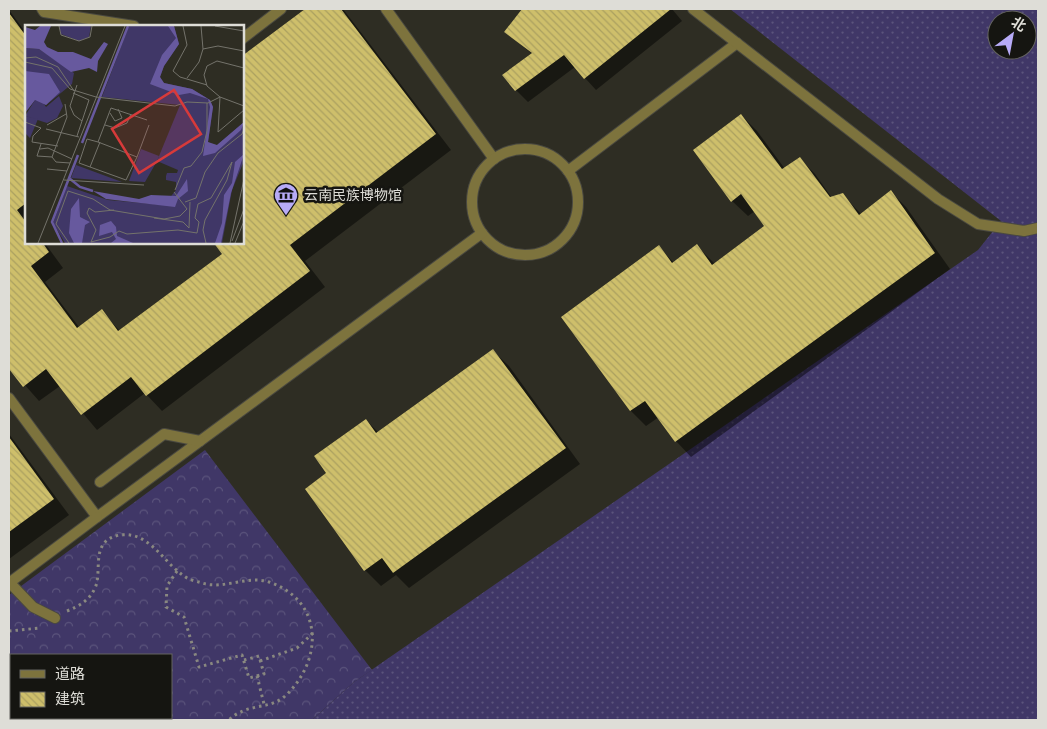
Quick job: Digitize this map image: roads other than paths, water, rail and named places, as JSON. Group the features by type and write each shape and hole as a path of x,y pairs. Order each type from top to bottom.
{"street":[{"path":"42,9 44,12 128,25"},
{"path":"244,38 282,9"},
{"path":"386,9 494,159"},
{"path":"693,9 938,199 978,224 1024,231 1038,228"},
{"path":"568,171 736,43"},
{"path":"525,149 542,151 556,159 568,171 576,187 578,206 574,224 563,239 548,249 531,255 512,253 496,246 482,233 475,218 472,201 475,185 482,170 494,159 509,151 525,149"},
{"path":"54,618 34,606 9,583 482,233"},
{"path":"9,398 97,517"},
{"path":"100,482 164,434 200,441"}],"place":[{"name":"云南民族博物馆","path":"286,216"}]}
